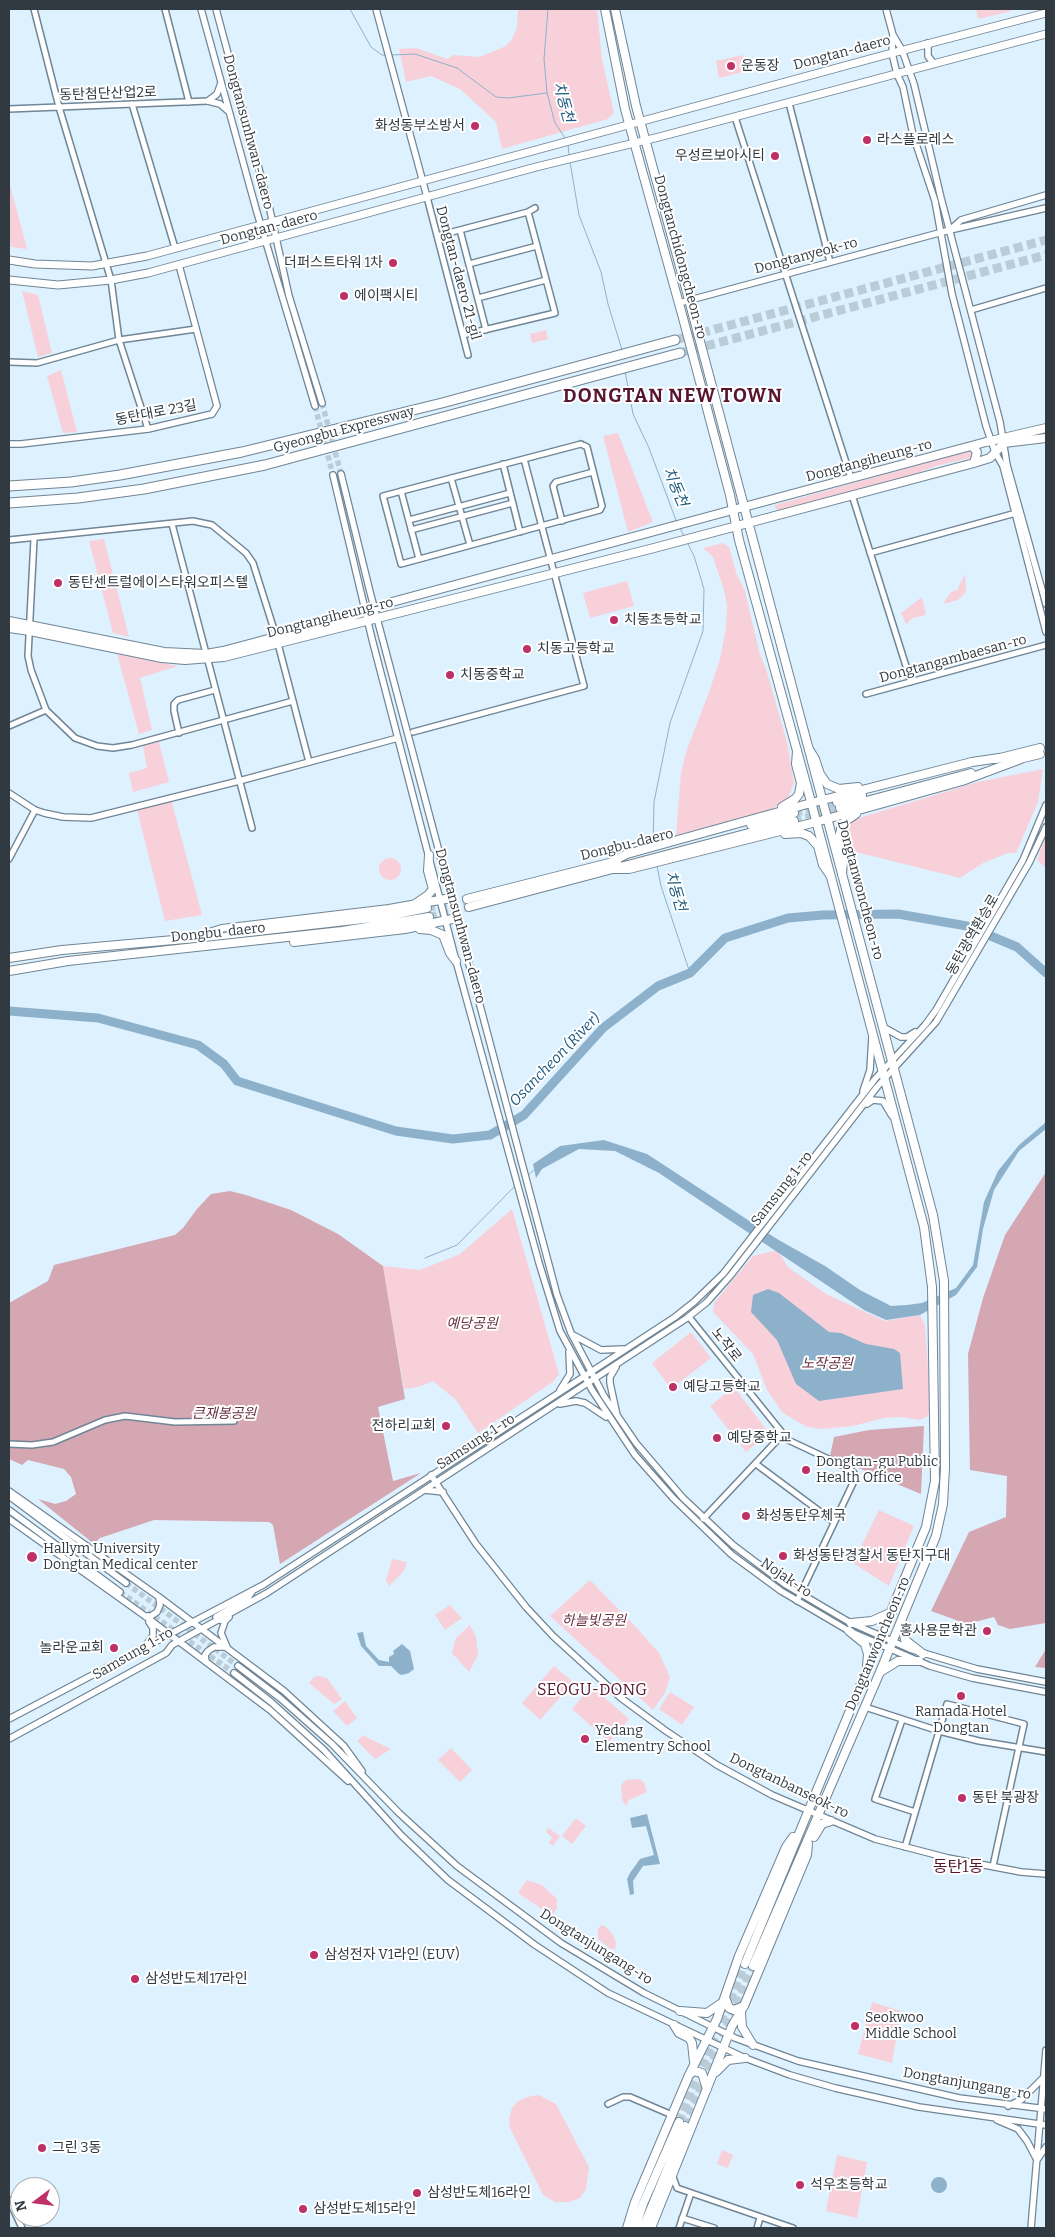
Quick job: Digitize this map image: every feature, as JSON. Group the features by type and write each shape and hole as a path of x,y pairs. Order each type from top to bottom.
{"highway":[{"name":"Gyeongbu Expressway","path":"9,486 71,482 234,454 375,420 675,340"},
{"name":"Gyeongbu Expressway","path":"9,503 78,498 144,489 265,465 680,353"}],"main road":[{"name":"Dongtanchidongcheon-ro","path":"605,9 613,54 630,125 733,510"},
{"name":"Dongtanchidongcheon-ro","path":"615,9 640,122 690,300 744,507"},
{"name":"Dongtan-daero","path":"9,260 92,266 175,248 902,50 1046,13"},
{"path":"635,142 1046,34"},
{"name":"Dongtan-daero","path":"9,280 58,285 111,280 179,265 532,168 635,142"},
{"name":"Dongtangiheung-ro","path":"9,622 162,658 206,657 277,640 368,622 704,535 990,458 1004,441 1046,428"},
{"name":"Dongtangiheung-ro","path":"277,640 374,608 991,441 1046,438"},
{"path":"972,446 977,452 974,462"},
{"path":"775,499 772,502 772,507 774,514 778,515"},
{"name":"Dongtanwoncheon-ro","path":"733,510 924,1227 932,1287 935,1482 933,1498 920,1545 800,1828 749,1965 818,1816 930,1554 943,1504 945,1468 945,1314 944,1281 937,1233 744,507"},
{"name":"Dongtangiheung-ro","path":"9,628 30,627"},
{"path":"809,749 823,780 832,787 839,789 876,787"},
{"path":"772,814 777,808 788,804 799,794 801,782 796,764 797,751"},
{"path":"1040,751 962,781 828,819 778,832 676,848 811,802 972,762 1040,751"},
{"path":"999,758 838,805 1020,759"},
{"path":"842,874 843,861 839,838 842,825 848,818 879,805"},
{"name":"Dongbu-daero","path":"468,903 794,817"},
{"path":"778,832 801,833 809,836 818,846 823,865 830,875"},
{"path":"413,905 428,895 432,889 428,871 429,855"},
{"path":"196,938 222,929 413,905 451,898"},
{"name":"Dongbu-daero","path":"9,958 62,950 196,938 381,917 427,908"},
{"name":"Dongbu-daero","path":"9,970 68,961 342,931 429,917"},
{"path":"175,950 214,949 405,929 457,918"},
{"path":"405,929 431,930 443,935 450,953 456,961"},
{"path":"848,1626 872,1621 892,1612"},
{"path":"902,1619 902,1633 905,1640 923,1658"},
{"path":"848,1626 865,1644 868,1654 866,1674 871,1675 876,1682"},
{"path":"880,1672 898,1661 923,1658"},
{"path":"651,2228 728,2035 742,2009 816,1831 822,1824 831,1821"},
{"path":"627,2228 635,2202 694,2063 713,2028 786,1847 800,1828"},
{"path":"807,1856 810,1833"},
{"path":"680,2010 707,2013 724,1998"},
{"path":"724,1998 730,2008 734,2010 742,2009"},
{"path":"742,2009 742,2027 753,2045"},
{"path":"674,2025 679,2033 689,2038 692,2043 694,2063"},
{"path":"711,2078 725,2061 745,2058"},
{"path":"689,2075 694,2071 702,2073 707,2089"},
{"path":"635,2228 643,2204 682,2124 643,2228"}],"street":[{"path":"34,9 58,107 111,280 120,340 148,430"},
{"path":"164,9 189,102"},
{"name":"Dongtansunhwan-daero","path":"202,9 261,225 315,406"},
{"name":"Dongtansunhwan-daero","path":"216,9 272,221 289,296 322,403"},
{"path":"376,9 427,197"},
{"path":"886,9 893,35 902,50 910,70 938,200 940,233 952,294 986,426 1002,466 1016,513 1046,632"},
{"path":"893,35 892,53 897,74 903,87 913,135 938,200 946,214 1000,422 1007,465 1046,604"},
{"path":"928,44 928,56 934,64"},
{"path":"208,102 217,94 221,81"},
{"path":"208,102 220,104 230,112"},
{"name":"동탄첨단산업2로","path":"9,109 208,102"},
{"path":"788,103 830,262"},
{"path":"132,104 175,248"},
{"path":"735,117 851,478"},
{"path":"950,230 960,220 1046,195"},
{"name":"Dongtan-daero 21-gil","path":"427,197 468,355"},
{"path":"437,236 528,212 535,208"},
{"name":"Dongtanyeok-ro","path":"679,303 950,230 1046,208"},
{"path":"463,335 555,313 528,212"},
{"path":"988,212 990,221"},
{"path":"460,230 486,330"},
{"path":"469,264 537,246"},
{"name":"동탄대로 23길","path":"9,444 148,430 207,416 215,411 216,406 179,265"},
{"path":"478,298 546,280"},
{"path":"971,310 1046,288"},
{"path":"9,362 37,363 120,340 196,329"},
{"path":"581,444 587,447 602,506 600,510 401,564 383,496 524,459 581,444"},
{"path":"406,729 413,732 584,686 524,459"},
{"path":"503,464 520,532"},
{"path":"562,520 553,486 556,482 593,472"},
{"name":"Dongtansunhwan-daero","path":"341,474 374,608 530,1195 559,1302 571,1333"},
{"name":"Dongtansunhwan-daero","path":"333,475 365,612 456,961 522,1201 554,1315 569,1350 584,1376"},
{"path":"451,478 470,546"},
{"path":"401,491 419,559"},
{"path":"408,520 510,493"},
{"path":"852,495 911,682"},
{"path":"411,530 513,502"},
{"path":"870,553 1016,513"},
{"path":"9,540 34,539 193,521 212,525 246,553 259,577 309,762"},
{"path":"172,524 252,828"},
{"path":"34,539 29,663 46,710 75,738 97,746 113,748 132,745 293,701"},
{"name":"Dongtangambaesan-ro","path":"866,694 1046,645"},
{"path":"179,733 174,704 178,700 215,690"},
{"path":"9,726 46,710"},
{"path":"409,739 413,732"},
{"path":"9,793 35,810 63,817 98,817 398,738"},
{"path":"1011,887 1028,851 1046,805"},
{"path":"9,859 35,810"},
{"path":"1011,887 1032,858 1046,827"},
{"name":"동탄광역환승로","path":"950,993 1011,887"},
{"path":"893,1065 950,993"},
{"path":"893,1065 928,1032 950,993"},
{"path":"883,1026 895,1035 907,1037 925,1025"},
{"path":"857,1108 868,1079 872,1032"},
{"name":"Samsung 1-ro","path":"9,1719 253,1590 591,1372 694,1302 723,1274 765,1219 893,1065"},
{"path":"857,1108 874,1100 883,1101 896,1124"},
{"name":"Samsung 1-ro","path":"9,1739 166,1652 172,1645 234,1613 689,1317 723,1285 772,1223 857,1108"},
{"name":"노작로","path":"689,1317 788,1440 854,1473 854,1482 797,1601"},
{"path":"571,1333 601,1350 626,1349"},
{"path":"571,1333 591,1372"},
{"path":"551,1398 566,1382 570,1374 569,1350"},
{"path":"575,1360 581,1361 583,1356"},
{"path":"618,1417 610,1387 610,1377 614,1368 623,1360"},
{"name":"Nojak-ro","path":"591,1372 618,1417 665,1479 703,1519 778,1580 848,1626"},
{"name":"Nojak-ro","path":"584,1376 611,1421 656,1480 689,1515 721,1544 773,1585 797,1601 891,1646 979,1680 1046,1692"},
{"path":"556,1405 572,1402 586,1403 611,1421"},
{"path":"602,1407 604,1402 609,1403"},
{"path":"9,1444 32,1445 53,1442 105,1420 125,1416 140,1416 175,1422 234,1421"},
{"path":"703,1519 783,1434"},
{"path":"756,1464 834,1522"},
{"name":"Dongtanbanseok-ro","path":"431,1475 476,1544 526,1607 592,1672 666,1731 717,1765 765,1791 866,1836 905,1847 993,1866 1046,1874"},
{"path":"425,1490 443,1492"},
{"path":"9,1491 159,1597 284,1691 344,1746 374,1787"},
{"path":"9,1496 126,1583"},
{"path":"9,1510 120,1592"},
{"path":"9,1519 145,1616 270,1710 365,1795"},
{"path":"721,1544 722,1538 725,1538"},
{"path":"773,1585 778,1584 778,1580"},
{"path":"220,1620 216,1617 247,1599 253,1590"},
{"path":"145,1616 151,1616 157,1612 160,1605 159,1597"},
{"path":"228,1649 223,1642 221,1633 225,1621 234,1613"},
{"path":"141,1650 153,1636 152,1625 145,1616"},
{"path":"206,1662 205,1655 208,1651 218,1646 228,1649"},
{"name":"Nojak-ro","path":"923,1658 1046,1683"},
{"name":"Dongtanjungang-ro","path":"238,1666 280,1698 332,1744 457,1866 561,1943 609,1974 728,2035 798,2061 924,2091 1008,2106 1043,2109"},
{"path":"234,1673 271,1702 324,1750 365,1795"},
{"path":"905,1847 947,1704 1024,1724 993,1866"},
{"path":"865,1707 939,1731 1018,1749 1046,1752"},
{"path":"902,1720 875,1799 915,1812"},
{"name":"Dongtanjungang-ro","path":"365,1795 424,1858 482,1907 535,1946 608,1993 674,2025 745,2058 790,2075 835,2088 919,2106 995,2119 1046,2125"},
{"path":"1031,2228 1039,2124 1043,2109 1046,2050"},
{"path":"1008,2106 1026,2096 1045,2078"},
{"path":"608,2104 623,2097 630,2097 672,2116"},
{"path":"995,2119 1018,2130 1027,2141 1037,2160"},
{"path":"1037,2160 1046,2147"},
{"path":"673,2173 673,2180 677,2188 793,2228"},
{"path":"663,2196 677,2188"},
{"path":"679,2228 691,2193"},
{"path":"9,2200 22,2228"},
{"path":"682,2218 714,2228"},
{"path":"757,2228 760,2218"}],"green space":[{"path":"518,9 597,9 602,59 614,113 608,119 502,149 496,122 460,89 431,76 406,82 399,49 416,48 447,59 454,55 479,57 506,46 512,39 517,28"},
{"path":"976,9 1011,9 1011,11 978,19"},
{"name":"운동장","path":"743,55 746,71 719,78 716,61"},
{"path":"9,181 27,249 11,247 9,237"},
{"path":"22,291 38,295 52,353 38,357"},
{"path":"546,330 548,339 532,343 530,334"},
{"path":"61,370 77,432 63,433 47,376"},
{"path":"618,433 653,522 628,532 603,436"},
{"path":"973,450 974,457 936,466 899,480 780,512 775,508 775,505"},
{"path":"104,539 129,637 113,633 89,541"},
{"path":"723,543 729,547 737,575 745,591 759,651 787,742 794,783 787,801 769,810 676,835 681,773 686,752 720,659 726,628 727,606 724,590 713,557 703,548"},
{"path":"965,574 966,592 958,600 943,604 951,592 957,590"},
{"path":"627,581 634,606 590,618 583,593"},
{"path":"922,597 926,615 913,618 906,624 901,613"},
{"path":"117,654 178,666 140,678 152,730 139,734"},
{"path":"159,742 169,782 133,792 129,773 147,768 143,746"},
{"path":"1043,769 1038,802 1016,853 1008,853 983,863 960,878 848,850 844,833 850,824 859,818 978,782"},
{"path":"171,799 202,915 165,921 137,810"},
{"path":"1046,835 1046,868 1037,860"},
{"path":"390,858 398,861 401,869 398,877 390,880 382,877 379,869 382,861"},
{"path":"1046,1172 1046,1623 1010,1629 998,1625 994,1617 967,1624 931,1611 969,1532 1006,1517 1007,1476 970,1470 968,1354 983,1298 1005,1235"},
{"name":"큰재봉공원","path":"230,1191 291,1210 338,1234 383,1266 405,1399 378,1407 393,1481 421,1473 280,1564 273,1525 269,1522 154,1520 100,1538 94,1544 38,1499 55,1504 66,1501 76,1494 71,1477 64,1469 28,1460 22,1465 9,1459 9,1303 48,1281 54,1265 175,1235 211,1194"},
{"name":"예당공원","path":"512,1209 559,1374 554,1381 478,1433 456,1400 433,1381 418,1387 404,1389 383,1266 420,1270 460,1254"},
{"name":"노작공원","path":"777,1250 788,1267 826,1294 885,1321 920,1315 925,1325 931,1409 927,1417 919,1420 901,1417 884,1418 853,1426 821,1429 807,1427 783,1413 767,1390 753,1354 713,1312 714,1303 753,1256"},
{"path":"691,1332 711,1358 671,1389 652,1363"},
{"path":"734,1387 769,1433 746,1452 710,1406"},
{"path":"924,1426 921,1494 830,1456 834,1437 869,1430"},
{"path":"879,1510 914,1526 889,1586 853,1563"},
{"path":"392,1559 407,1562 404,1571 389,1586 386,1580"},
{"name":"하늘빛공원","path":"590,1580 659,1653 670,1677 665,1693 653,1710 550,1616"},
{"path":"450,1605 462,1618 445,1630 435,1615"},
{"path":"470,1625 476,1637 478,1655 469,1672 452,1653 456,1638"},
{"path":"1046,1649 1046,1668 1035,1667"},
{"path":"554,1666 573,1682 540,1720 522,1703"},
{"path":"314,1677 327,1678 342,1699 334,1704 309,1683"},
{"path":"591,1686 629,1719 609,1742 572,1709"},
{"path":"670,1692 694,1707 682,1725 659,1709"},
{"path":"345,1701 357,1718 347,1726 333,1711"},
{"path":"363,1735 391,1749 375,1759 357,1741"},
{"path":"451,1748 472,1770 460,1782 438,1760"},
{"path":"640,1779 644,1783 647,1792 629,1800 626,1806 622,1800 621,1785 626,1780"},
{"path":"576,1818 586,1826 572,1844 562,1836"},
{"path":"548,1828 560,1836 553,1846 549,1843 552,1837 546,1832"},
{"path":"527,1880 542,1885 557,1899 557,1908 552,1916 518,1893"},
{"path":"601,1925 605,1926 613,1935 616,1943 615,1949 611,1949 598,1939 598,1929"},
{"path":"872,2002 901,2011 892,2063 858,2054"},
{"path":"539,2095 556,2104 589,2167 586,2189 580,2198 569,2202 555,2202 543,2195 510,2128 509,2119 512,2108 518,2101"},
{"path":"722,2150 733,2155 728,2168 717,2164"},
{"path":"837,2155 867,2162 857,2218 826,2211"}],"water":[{"path":"1046,1122 1046,1129 1019,1151 994,1190 983,1229 977,1267 956,1295 920,1315 886,1320 864,1310 659,1173 615,1151 579,1149 542,1169 536,1178 533,1164 560,1146 604,1140 647,1154 777,1239 825,1266 860,1290 891,1306 907,1305 922,1303 956,1288 973,1265 984,1202 998,1171 1019,1145"},
{"path":"768,1289 779,1293 829,1332 841,1333 866,1344 894,1349 900,1353 903,1389 819,1401 796,1384 777,1340 751,1312 753,1295"},
{"path":"363,1632 366,1646 379,1660 389,1662 389,1657 394,1654 393,1651 402,1644 410,1651 414,1669 402,1675 391,1666 379,1666 361,1646 357,1633"},
{"path":"647,1814 660,1864 643,1866 633,1881 634,1894 630,1895 627,1879 630,1873 640,1859 654,1855 646,1826 632,1828 630,1818"},
{"path":"936,2177 942,2177 947,2182 945,2191 936,2193 931,2188 931,2182"}],"waterway":[{"path":"350,9 371,47 382,55 387,55"},
{"name":"치동천","path":"548,9 544,59 547,93 555,123 565,138"},
{"path":"391,55 415,54 457,68 496,97 508,98 547,93"},
{"name":"치동천","path":"568,144 569,155"},
{"name":"치동천","path":"570,162 579,215 601,272 608,304 622,350"},
{"name":"치동천","path":"625,371 633,414 649,448 677,523"},
{"name":"치동천","path":"680,528 684,536"},
{"name":"치동천","path":"653,845 654,802 670,723 703,631 704,589 694,556 687,542"},
{"name":"치동천","path":"657,866 661,886 690,973"},
{"name":"Osancheon (River)","path":"9,1011 98,1018 198,1045 224,1064 237,1081 396,1131 453,1139 490,1135 524,1115 603,1028 658,986 690,973 725,938 788,918 823,915 898,914 967,926 1017,947 1046,973"},
{"path":"527,1176 535,1169"},
{"path":"425,1258 457,1245 516,1185"}],"tunnel":[{"path":"675,340 1046,240"},
{"path":"680,353 1046,255"},
{"path":"322,403 341,474"},
{"path":"315,406 333,475"},
{"path":"794,813 837,802"},
{"path":"794,821 840,808"},
{"path":"427,908 467,899"},
{"path":"429,917 469,907"},
{"path":"126,1583 238,1666"},
{"path":"120,1592 234,1673"},
{"path":"679,2122 745,1964"},
{"path":"685,2126 753,1966"}],"place":[{"name":"운동장","path":"731,66"},
{"name":"화성동부소방서","path":"475,126"},
{"name":"라스플로레스","path":"867,140"},
{"name":"우성르보아시티","path":"775,156"},
{"name":"더퍼스트타워 1차","path":"393,263"},
{"name":"에이팩시티","path":"344,296"},
{"name":"동탄센트럴에이스타워오피스텔","path":"58,583"},
{"name":"치동초등학교","path":"614,620"},
{"name":"치동고등학교","path":"527,649"},
{"name":"치동중학교","path":"450,675"},
{"name":"예당고등학교","path":"673,1387"},
{"name":"전하리교회","path":"446,1426"},
{"name":"예당중학교","path":"717,1438"},
{"name":"Dongtan-gu Public Health Office","path":"806,1470"},
{"name":"화성동탄우체국","path":"746,1516"},
{"name":"화성동탄경찰서 동탄지구대","path":"783,1556"},
{"name":"Hallym University Dongtan Medical center","path":"32,1557"},
{"name":"홍사용문학관","path":"987,1631"},
{"name":"놀라운교회","path":"114,1648"},
{"name":"Ramada Hotel Dongtan","path":"961,1696"},
{"name":"Yedang Elementry School","path":"585,1739"},
{"name":"동탄 북광장","path":"962,1798"},
{"name":"삼성전자 V1라인 (EUV)","path":"314,1955"},
{"name":"삼성반도체17라인","path":"135,1979"},
{"name":"Seokwoo Middle School","path":"855,2026"},
{"name":"그린 3동","path":"42,2148"},
{"name":"석우초등학교","path":"800,2185"},
{"name":"삼성반도체16라인","path":"417,2193"},
{"name":"삼성반도체15라인","path":"303,2209"}],"district":[{"name":"DONGTAN NEW TOWN","path":"673,397"},
{"name":"SEOGU-DONG","path":"592,1691"},
{"name":"동탄1동","path":"958,1868"}]}
